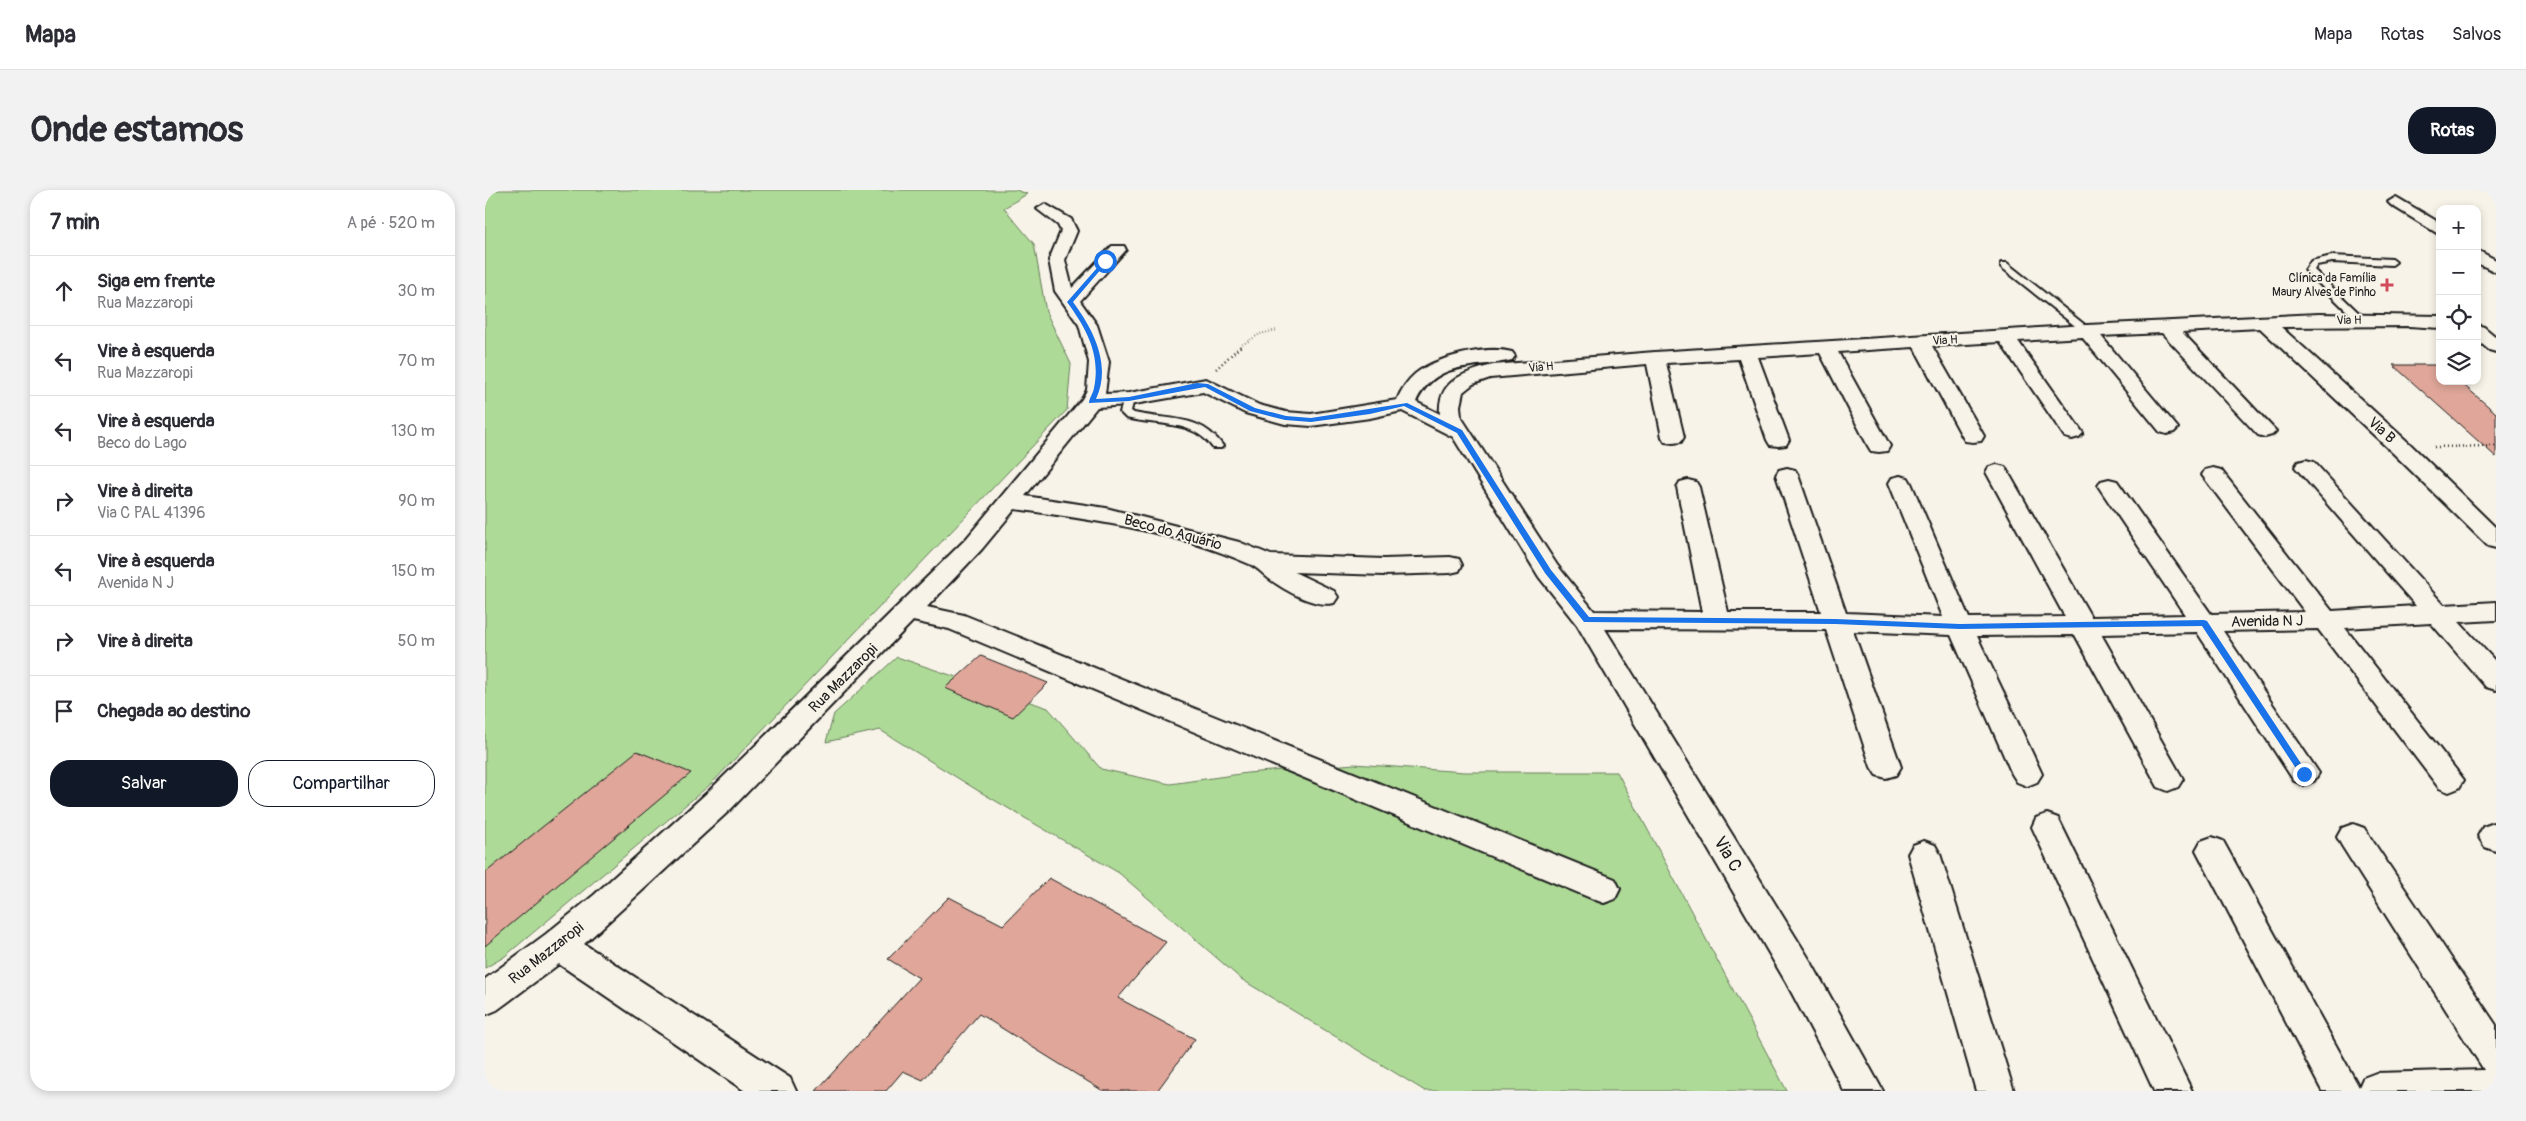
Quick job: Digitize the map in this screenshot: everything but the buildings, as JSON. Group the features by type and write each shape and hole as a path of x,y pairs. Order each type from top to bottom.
{"street":[{"path":"2396,202 2436,227"},
{"name":"Rua Mazzaropi","path":"485,999 558,945 652,864 909,612 974,544 1091,401 1097,390 1099,362 1088,325 1064,291 1057,260 1069,231 1065,222 1045,209"},
{"path":"1070,302 1092,275 1118,250"},
{"path":"2481,260 2493,275"},
{"name":"Via H","path":"1455,389 1475,375 1493,371 1655,358 2167,327 2360,319 2436,322"},
{"name":"Via B","path":"2265,323 2401,448 2496,541"},
{"path":"2481,324 2496,324"},
{"path":"2167,327 2265,431"},
{"path":"2087,331 2167,428"},
{"path":"2481,334 2496,346"},
{"path":"2005,336 2072,433"},
{"path":"1920,341 1973,436"},
{"path":"1826,347 1879,446"},
{"path":"1746,352 1778,440"},
{"path":"1405,404 1409,392 1416,382 1445,366 1465,358 1517,356 1535,360 1539,367"},
{"path":"1655,358 1673,437"},
{"path":"1091,401 1129,399 1197,385 1206,385 1252,409 1285,418 1311,420 1370,412 1405,404 1460,432"},
{"name":"Via C","path":"1455,389 1450,395 1451,418 1548,571 1587,620 1799,973 1864,1091"},
{"path":"2306,467 2496,680"},
{"path":"1997,472 2168,779"},
{"path":"2213,474 2449,780"},
{"path":"1787,475 1886,767"},
{"path":"1900,483 1960,627 2027,774"},
{"path":"2109,486 2204,623 2304,774"},
{"path":"1688,487 1717,620"},
{"name":"Beco do Aquário","path":"1009,501 1106,515 1170,530 1231,548 1268,563 1276,572 1325,597"},
{"path":"1268,563 1384,567 1450,565"},
{"name":"Avenida N J","path":"1587,620 1835,621 1960,627 2084,626 2439,616 2496,611"},
{"path":"909,612 955,621 1089,678 1605,889"},
{"path":"2047,827 2173,1091"},
{"path":"2353,837 2496,1057"},
{"path":"2212,850 2342,1091"},
{"path":"1924,854 1995,1091"},
{"path":"558,945 777,1091"},
{"path":"2376,1091 2496,1088"}],"lane":[{"path":"2360,319 2309,270 2314,263 2332,259 2392,262"},
{"path":"2004,265 2087,331"},
{"path":"1129,399 1125,412 1130,416 1199,427 1212,436 1217,446"}],"path":[{"path":"1197,385 1251,339 1269,330 1277,330"},
{"path":"2401,448 2496,446"}],"green space":[{"path":"485,190 1016,190 1027,194 1004,208 1034,244 1046,312 1071,364 1067,410 712,783 504,957 485,968"},
{"path":"897,657 1048,708 1101,769 1170,784 1247,773 1354,764 1464,772 1617,772 1787,1091 1425,1091 1241,979 1119,873 977,790 880,730 826,742 834,714"}],"place":[{"name":"Clínica da Família Maury Alves de Pinho","path":"2387,285"}],"route":[{"path":"1105,261 1070,302 1088,325 1099,362 1097,390 1091,401 1129,399 1197,385 1206,385 1252,409 1269,416 1285,418 1311,420 1370,412 1405,404 1460,432 1548,571 1587,620 1835,621 1960,627 2204,623 2304,774"}]}
